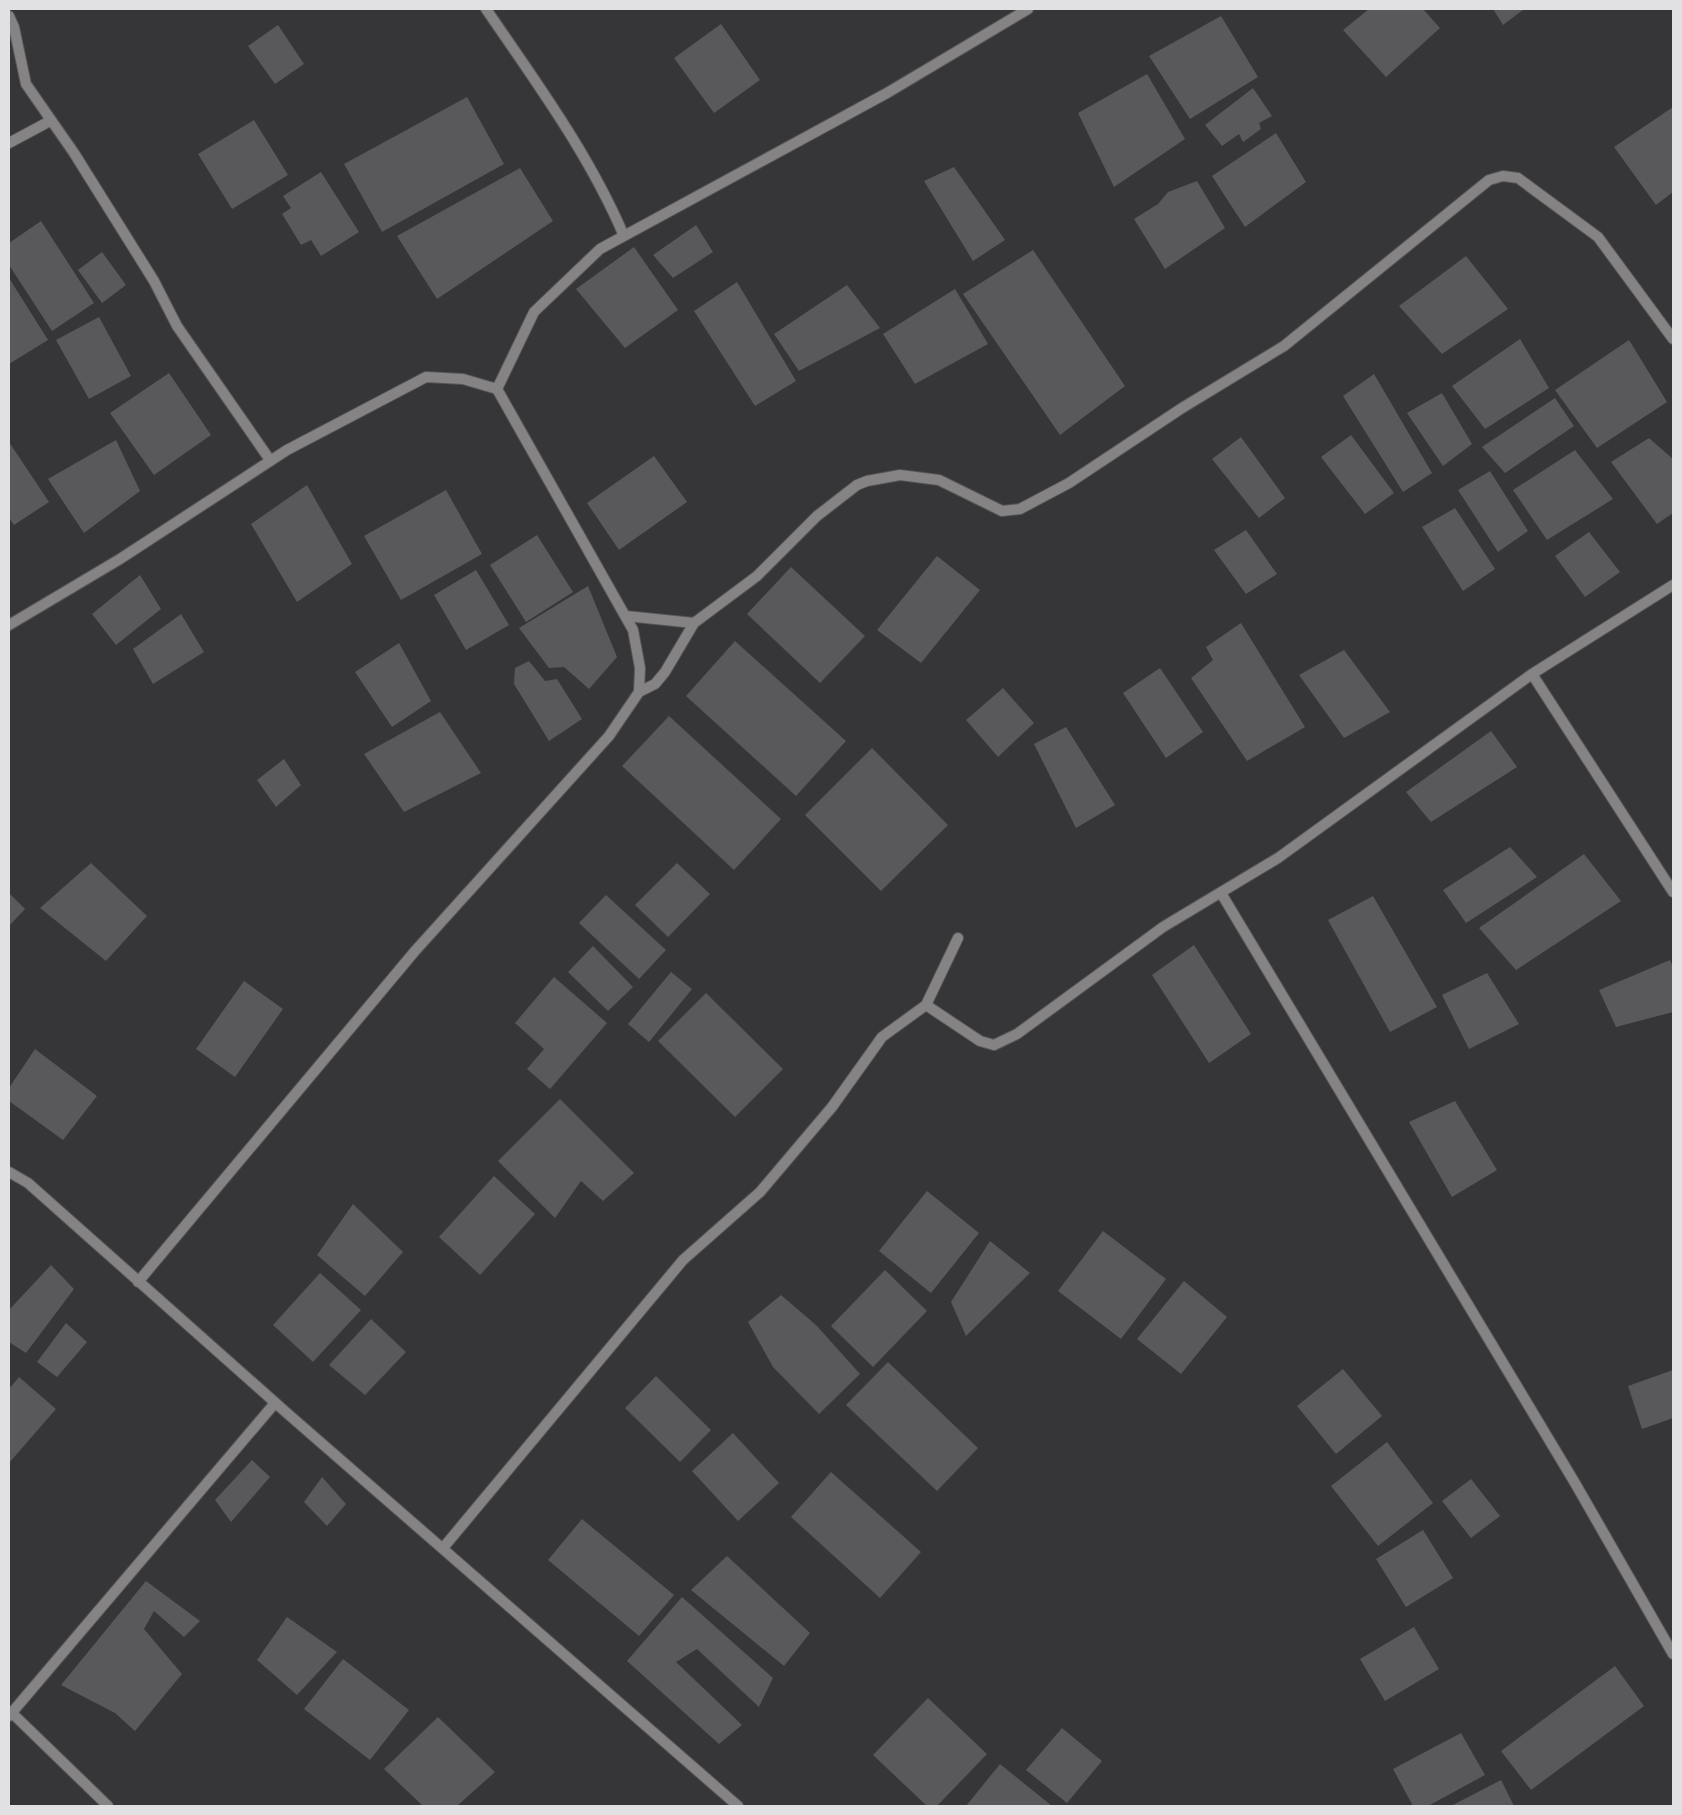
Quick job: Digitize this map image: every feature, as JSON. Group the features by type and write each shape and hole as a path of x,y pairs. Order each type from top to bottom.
{"street":[{"path":"486,9 575,142 606,194 624,236"},
{"path":"497,389 534,312 600,249 887,93 1028,9"},
{"path":"9,16 14,28 26,84 74,153 154,281 177,326 270,460"},
{"path":"9,143 50,121"},
{"path":"138,1282 415,951 610,736 639,692 655,684 666,672 694,623 757,576 817,516 857,485 867,481 900,476 939,480 1002,511 1020,509 1069,483 1197,399 1284,346 1489,180 1503,176 1518,178 1598,237 1673,339"},
{"path":"9,625 120,559 270,460 426,376 463,379 497,389 626,616 633,630 640,668 639,692"},
{"path":"926,1005 980,1041 994,1045 1017,1034 1163,927 1278,858 1532,674 1673,585"},
{"path":"626,616 694,623"},
{"path":"1532,674 1673,892"},
{"path":"1221,893 1575,1483 1673,1654"},
{"path":"443,1548 683,1260 760,1192 832,1107 882,1037 926,1005 958,938"},
{"path":"9,1172 28,1183 138,1282 738,1806"},
{"path":"108,1806 10,1714 275,1402"}],"building":[{"path":"1369,9 1423,9 1440,28 1386,77 1343,30"},
{"path":"1493,9 1524,9 1503,25"},
{"path":"1221,16 1258,77 1190,119 1149,56"},
{"path":"721,24 760,80 714,113 674,58"},
{"path":"278,25 304,64 275,84 248,46"},
{"path":"1147,74 1185,139 1114,187 1078,113"},
{"path":"1253,88 1272,116 1259,123 1261,129 1243,142 1239,134 1222,146 1205,125"},
{"path":"467,97 504,164 382,232 344,164"},
{"path":"1673,107 1673,192 1656,205 1614,147"},
{"path":"254,120 288,175 232,209 198,154"},
{"path":"1276,133 1306,182 1245,227 1212,176"},
{"path":"954,167 1005,240 973,261 924,181"},
{"path":"520,168 553,221 437,299 397,236"},
{"path":"321,172 359,232 321,256 311,240 301,245 282,214 291,208 283,196"},
{"path":"1197,181 1225,228 1165,269 1134,219 1158,204 1168,192"},
{"path":"41,221 94,303 52,331 9,265 9,243"},
{"path":"696,225 713,252 673,278 653,255"},
{"path":"634,247 678,310 625,348 576,289"},
{"path":"1033,250 1125,386 1060,435 963,294"},
{"path":"102,252 126,285 102,303 78,270"},
{"path":"1466,256 1508,309 1442,354 1399,306"},
{"path":"9,278 48,340 9,364"},
{"path":"737,282 796,381 755,406 694,311"},
{"path":"847,285 880,328 799,371 774,334"},
{"path":"955,289 988,344 915,384 883,334"},
{"path":"99,317 131,376 89,399 56,340"},
{"path":"1520,339 1549,388 1485,429 1452,386"},
{"path":"1629,340 1667,402 1597,448 1555,390"},
{"path":"169,373 211,435 154,475 110,413"},
{"path":"1374,374 1432,473 1403,492 1343,396"},
{"path":"1442,393 1472,444 1443,466 1407,413"},
{"path":"1555,398 1574,426 1505,473 1482,447"},
{"path":"1351,435 1394,493 1365,514 1321,457"},
{"path":"1241,437 1285,498 1259,518 1212,459"},
{"path":"1649,438 1673,459 1673,513 1657,524 1611,462"},
{"path":"116,440 140,491 84,533 48,479"},
{"path":"9,442 49,502 14,525 9,518"},
{"path":"1575,450 1613,499 1547,540 1513,490"},
{"path":"654,456 687,502 619,550 587,503"},
{"path":"1490,471 1528,531 1498,552 1458,490"},
{"path":"307,485 352,564 297,602 251,524"},
{"path":"446,490 482,554 401,600 364,536"},
{"path":"1455,508 1495,569 1463,591 1422,527"},
{"path":"1246,530 1277,574 1246,594 1214,550"},
{"path":"1589,532 1620,572 1585,597 1555,556"},
{"path":"537,535 573,592 526,622 490,565"},
{"path":"937,556 980,590 921,663 877,630"},
{"path":"791,567 865,636 820,683 747,614"},
{"path":"476,570 509,625 466,650 434,595"},
{"path":"140,575 161,609 116,645 92,614"},
{"path":"588,586 617,657 589,689 564,667 549,668 519,628"},
{"path":"181,614 204,652 153,684 133,649"},
{"path":"1241,623 1305,727 1247,761 1191,678 1213,660 1206,647"},
{"path":"735,641 846,741 796,796 686,696"},
{"path":"399,643 431,701 392,727 355,672"},
{"path":"1344,650 1390,712 1344,738 1299,675"},
{"path":"529,661 545,681 557,679 582,719 549,741 514,684 515,668"},
{"path":"1160,668 1203,732 1166,758 1123,693"},
{"path":"1003,688 1034,723 998,757 966,720"},
{"path":"440,712 481,773 404,812 364,754"},
{"path":"669,716 781,819 734,870 622,766"},
{"path":"1066,727 1115,805 1076,828 1034,744"},
{"path":"1491,731 1517,767 1431,822 1406,792"},
{"path":"872,748 948,825 881,891 805,815"},
{"path":"284,759 301,785 276,807 257,780"},
{"path":"1510,847 1537,877 1466,923 1443,890"},
{"path":"1584,854 1621,901 1516,970 1479,928"},
{"path":"91,863 147,916 106,961 40,908"},
{"path":"677,863 710,894 668,937 635,905"},
{"path":"9,893 25,909 9,926"},
{"path":"606,895 666,950 639,979 579,923"},
{"path":"1373,896 1437,1007 1390,1032 1328,920"},
{"path":"1194,945 1251,1034 1209,1063 1152,975"},
{"path":"593,946 633,987 608,1011 568,972"},
{"path":"1670,960 1673,967 1673,1012 1616,1027 1599,990"},
{"path":"671,972 692,989 649,1042 628,1024"},
{"path":"1487,973 1519,1024 1469,1049 1442,995"},
{"path":"554,977 607,1023 550,1089 527,1069 544,1049 515,1023"},
{"path":"244,981 283,1009 235,1077 196,1049"},
{"path":"706,993 783,1069 735,1117 658,1041"},
{"path":"35,1049 97,1096 63,1140 9,1101 9,1088"},
{"path":"560,1099 634,1173 603,1201 581,1181 555,1218 498,1161"},
{"path":"1455,1101 1497,1170 1452,1197 1409,1122"},
{"path":"494,1176 535,1214 480,1275 439,1237"},
{"path":"927,1191 979,1233 931,1293 879,1251"},
{"path":"353,1204 403,1252 365,1296 317,1255"},
{"path":"1103,1231 1166,1279 1121,1339 1058,1291"},
{"path":"990,1241 1030,1273 966,1336 951,1302"},
{"path":"51,1265 74,1289 26,1353 9,1342 9,1310"},
{"path":"885,1270 927,1311 873,1367 831,1326"},
{"path":"320,1273 361,1310 313,1362 273,1325"},
{"path":"1184,1281 1227,1317 1181,1374 1137,1339"},
{"path":"781,1295 816,1325 860,1374 819,1414 773,1367 748,1322"},
{"path":"371,1319 406,1352 365,1395 329,1365"},
{"path":"66,1323 87,1342 57,1377 37,1362"},
{"path":"888,1362 978,1448 937,1491 846,1405"},
{"path":"1343,1369 1382,1416 1336,1454 1297,1406"},
{"path":"1673,1370 1673,1418 1642,1429 1628,1386"},
{"path":"656,1376 711,1430 680,1462 625,1408"},
{"path":"19,1377 56,1409 9,1463 9,1389"},
{"path":"733,1433 779,1483 738,1521 692,1471"},
{"path":"1387,1442 1433,1503 1378,1546 1331,1486"},
{"path":"252,1460 270,1477 231,1522 215,1500"},
{"path":"831,1472 921,1552 880,1598 791,1517"},
{"path":"322,1477 346,1504 327,1526 304,1502"},
{"path":"1471,1479 1500,1516 1471,1538 1442,1501"},
{"path":"582,1519 674,1595 639,1636 548,1560"},
{"path":"1423,1530 1453,1578 1406,1607 1376,1559"},
{"path":"727,1556 810,1633 784,1666 691,1590"},
{"path":"146,1581 200,1621 184,1637 154,1611 144,1629 182,1674 135,1731 115,1713 61,1685"},
{"path":"682,1597 773,1678 759,1707 697,1649 676,1662 742,1725 719,1744 627,1661"},
{"path":"287,1617 337,1652 297,1695 257,1660"},
{"path":"1414,1627 1439,1669 1385,1701 1360,1659"},
{"path":"343,1659 409,1710 370,1760 304,1709"},
{"path":"1615,1666 1644,1706 1531,1790 1501,1751"},
{"path":"928,1698 987,1754 937,1806 927,1806 873,1755"},
{"path":"438,1717 495,1772 457,1806 423,1806 384,1769"},
{"path":"1062,1728 1102,1761 1067,1803 1026,1770"},
{"path":"1461,1733 1485,1775 1428,1806 1413,1806 1393,1769"},
{"path":"1000,1764 1052,1806 966,1806"},
{"path":"1501,1780 1514,1806 1451,1806"}]}
